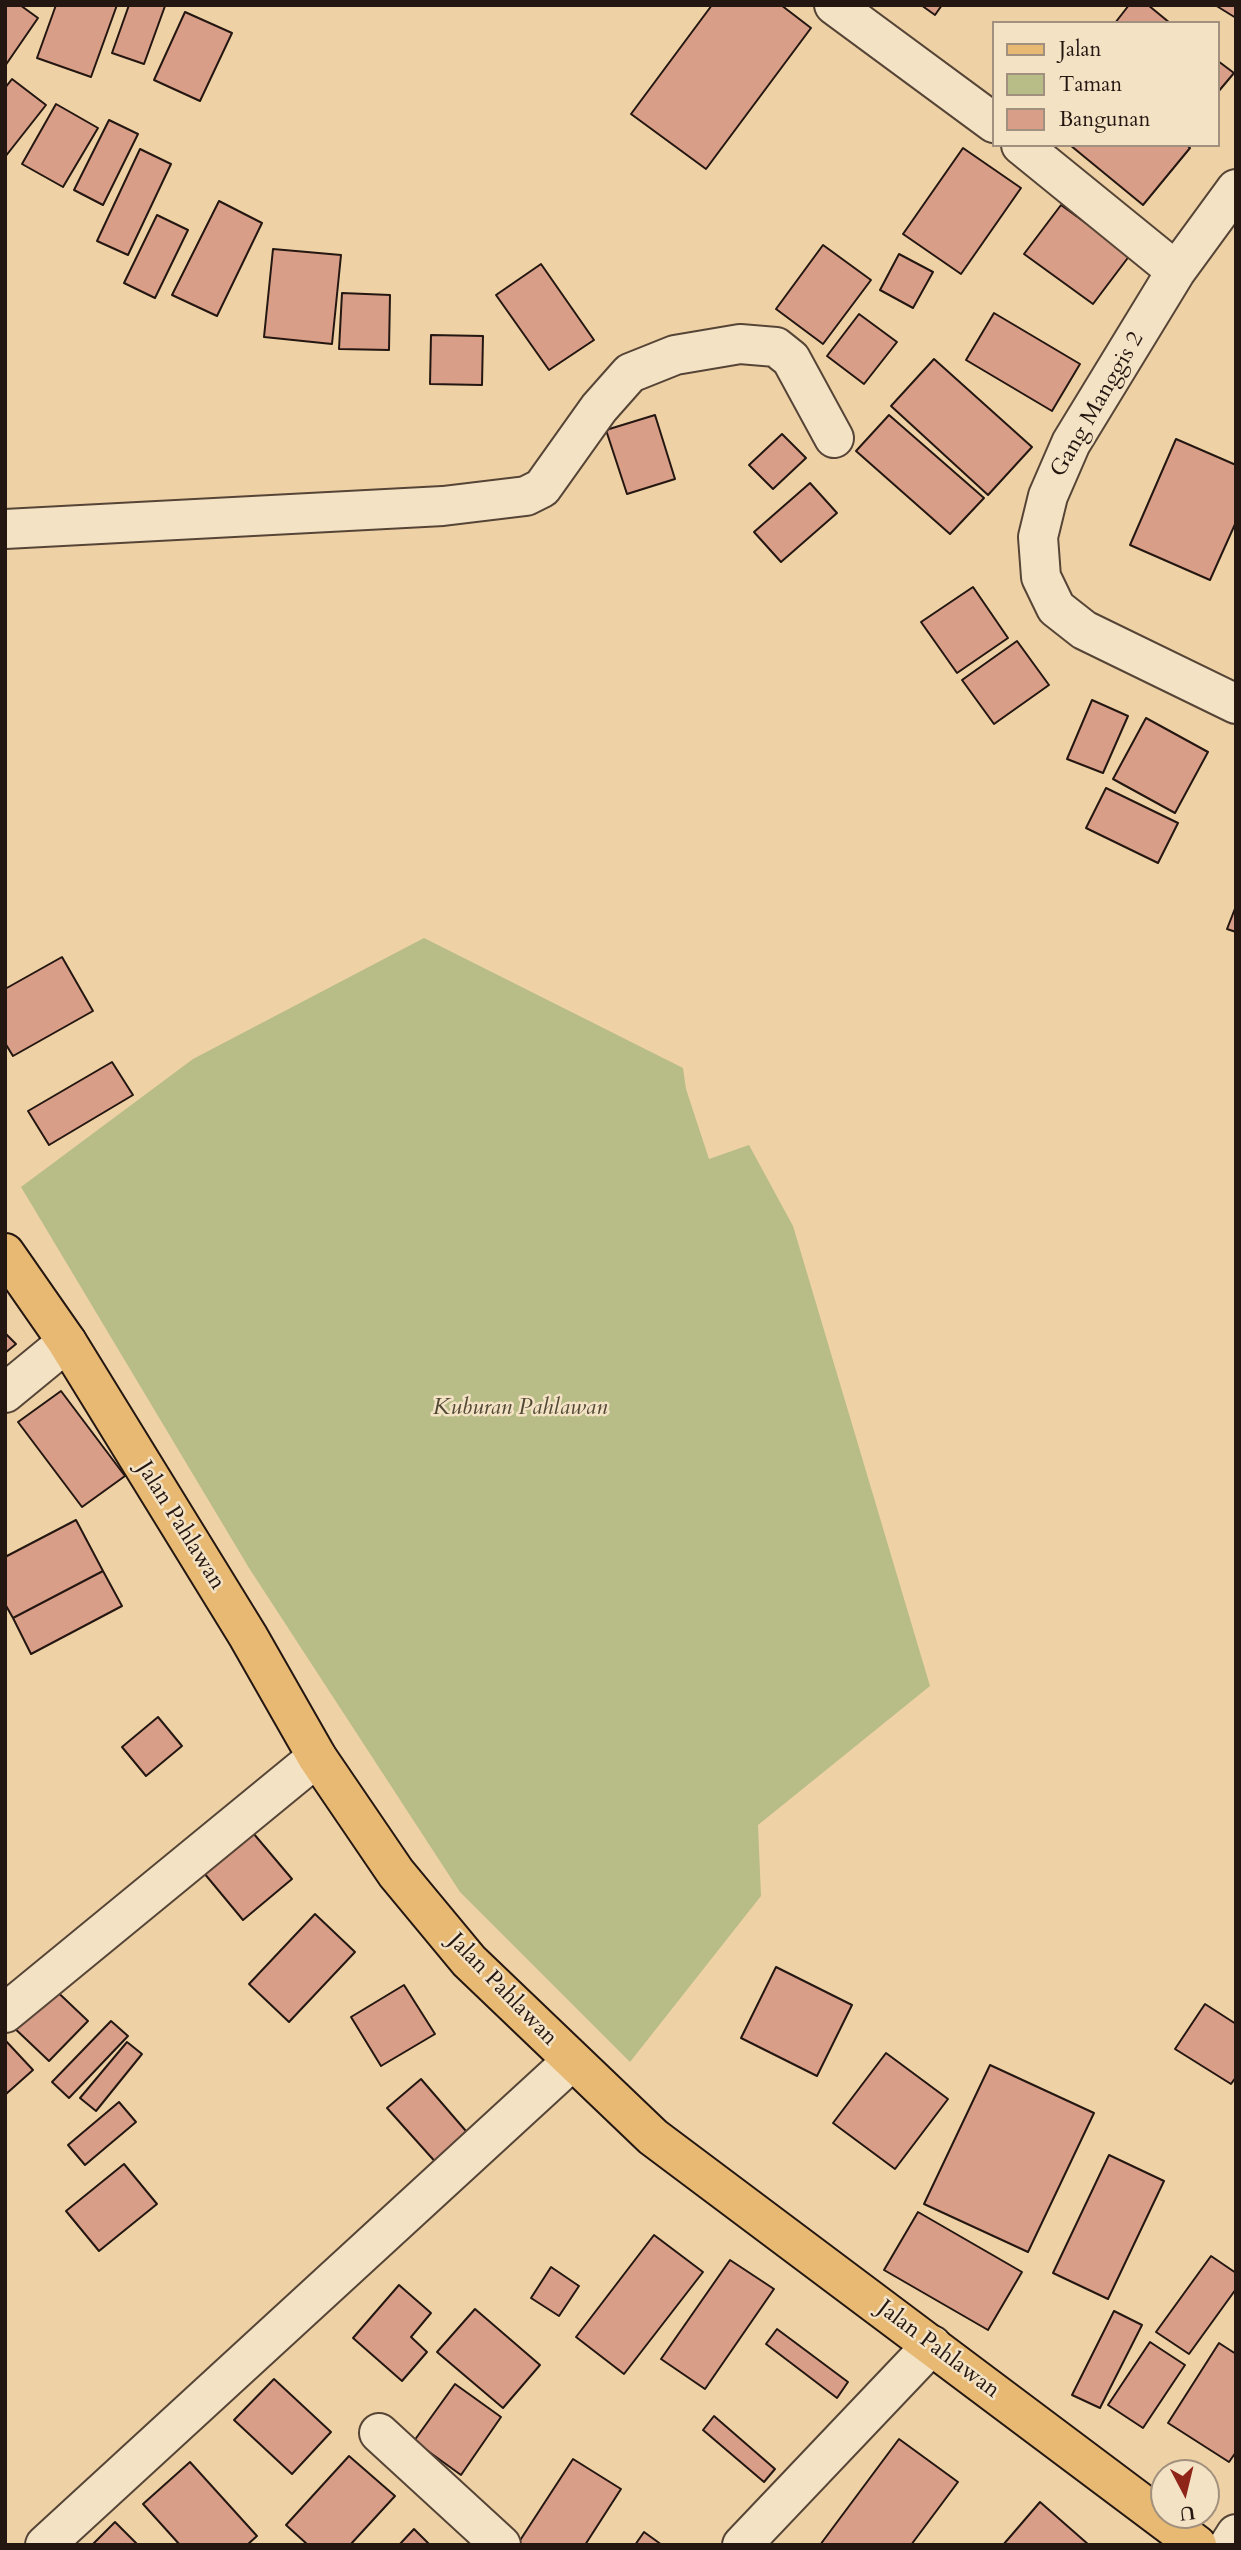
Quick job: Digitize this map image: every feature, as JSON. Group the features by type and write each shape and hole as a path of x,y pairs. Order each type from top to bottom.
{"main road":[{"name":"Jalan Pahlawan","path":"5,1253 67,1342 248,1636 317,1757 396,1873 469,1961 653,2137 1197,2545"}],"street":[{"path":"834,5 992,123"},
{"path":"1023,147 1176,271"},
{"name":"Gang Manggis 2","path":"1236,189 1176,271 1071,443 1048,496 1038,537 1041,577 1056,608 1084,630 1236,704"},
{"path":"5,529 443,506 526,496 542,488 599,408 630,373 675,355 740,344 776,347 791,359 834,438"},
{"path":"5,1392 67,1342"},
{"path":"5,2013 317,1757"},
{"path":"45,2545 572,2061"},
{"path":"742,2545 932,2345"},
{"path":"379,2433 501,2545"},
{"path":"1229,2545 1236,2534"}],"green space":[{"name":"Kuburan Pahlawan","path":"424,938 683,1068 686,1089 709,1159 749,1145 793,1226 930,1686 758,1825 761,1896 630,2062 460,1892 249,1568 21,1187 193,1059"}],"building":[{"path":"5,5 20,5 38,18 5,66"},
{"path":"56,5 117,5 91,77 37,58"},
{"path":"129,5 165,6 144,64 112,53"},
{"path":"712,5 781,5 811,28 706,169 631,114"},
{"path":"921,5 942,5 935,15"},
{"path":"1129,5 1148,5 1168,21 1117,21"},
{"path":"1215,5 1236,5 1236,18"},
{"path":"185,12 232,33 200,101 154,80"},
{"path":"1220,62 1234,73 1220,90"},
{"path":"12,79 46,105 5,157 5,88"},
{"path":"56,104 98,128 63,187 22,164"},
{"path":"109,120 138,134 103,205 74,190"},
{"path":"1072,147 1189,147 1143,205"},
{"path":"963,148 1021,188 961,274 903,234"},
{"path":"140,149 171,164 128,255 97,241"},
{"path":"219,201 262,223 217,316 172,295"},
{"path":"1061,205 1130,255 1093,304 1024,254"},
{"path":"157,215 188,230 155,298 124,283"},
{"path":"823,245 871,280 823,344 776,309"},
{"path":"273,249 341,255 332,344 264,337"},
{"path":"899,254 933,272 913,308 880,290"},
{"path":"541,264 594,340 549,370 496,295"},
{"path":"342,293 390,295 389,350 339,349"},
{"path":"994,313 1080,364 1052,411 966,360"},
{"path":"859,314 897,342 864,384 827,356"},
{"path":"431,335 483,336 482,385 430,384"},
{"path":"934,359 1032,447 988,495 891,406"},
{"path":"655,415 675,479 627,494 606,430"},
{"path":"889,415 984,498 950,534 856,451"},
{"path":"782,434 806,458 773,489 749,465"},
{"path":"1176,439 1236,465 1236,522 1210,580 1130,545"},
{"path":"810,483 837,513 781,562 754,532"},
{"path":"973,587 1008,638 957,673 921,622"},
{"path":"1017,641 1049,685 994,724 962,680"},
{"path":"1092,700 1128,716 1103,773 1067,759"},
{"path":"1146,718 1208,752 1175,813 1113,779"},
{"path":"1106,788 1178,823 1158,863 1086,828"},
{"path":"1236,906 1236,932 1227,929"},
{"path":"62,957 93,1011 13,1056 5,1043 5,989"},
{"path":"112,1062 133,1095 49,1145 28,1111"},
{"path":"5,1333 16,1344 5,1353"},
{"path":"61,1391 125,1476 82,1507 18,1422"},
{"path":"76,1520 103,1571 13,1618 5,1604 5,1557"},
{"path":"103,1571 122,1606 31,1654 13,1618"},
{"path":"158,1717 182,1746 146,1776 122,1747"},
{"path":"248,1827 292,1879 243,1920 199,1867"},
{"path":"315,1914 355,1952 289,2022 249,1984"},
{"path":"776,1967 852,2005 817,2076 741,2038"},
{"path":"48,1983 88,2021 49,2061 9,2023"},
{"path":"404,1985 435,2034 381,2066 351,2017"},
{"path":"1205,2004 1236,2024 1236,2077 1231,2084 1175,2049"},
{"path":"111,2021 128,2036 69,2098 52,2082"},
{"path":"5,2040 33,2070 6,2094 5,2093"},
{"path":"127,2042 142,2054 96,2111 80,2098"},
{"path":"886,2053 948,2099 895,2169 833,2123"},
{"path":"990,2065 1094,2113 1028,2252 924,2204"},
{"path":"421,2079 472,2138 439,2166 387,2108"},
{"path":"119,2102 136,2122 85,2165 68,2145"},
{"path":"1109,2155 1164,2181 1108,2299 1053,2273"},
{"path":"124,2164 157,2204 99,2251 66,2211"},
{"path":"918,2212 1022,2272 988,2330 884,2270"},
{"path":"654,2235 703,2272 624,2374 576,2337"},
{"path":"1211,2256 1236,2273 1236,2289 1189,2354 1156,2332"},
{"path":"730,2260 774,2289 705,2389 661,2359"},
{"path":"551,2267 579,2286 559,2316 531,2298"},
{"path":"399,2285 431,2313 411,2337 427,2352 402,2381 353,2338"},
{"path":"475,2309 540,2365 503,2408 437,2352"},
{"path":"1114,2311 1142,2325 1100,2408 1072,2395"},
{"path":"777,2329 848,2382 837,2398 766,2344"},
{"path":"1150,2342 1185,2365 1143,2428 1108,2405"},
{"path":"1219,2343 1236,2354 1236,2452 1229,2462 1168,2423"},
{"path":"274,2379 331,2432 292,2474 234,2420"},
{"path":"455,2384 501,2417 461,2475 414,2441"},
{"path":"714,2416 775,2469 764,2482 703,2430"},
{"path":"899,2439 958,2482 911,2545 820,2545"},
{"path":"349,2456 395,2496 350,2545 308,2545 286,2525"},
{"path":"573,2459 621,2489 585,2545 517,2545"},
{"path":"190,2462 257,2536 247,2545 180,2545 143,2504"},
{"path":"1040,2502 1089,2545 1003,2545"},
{"path":"115,2522 138,2545 92,2545"},
{"path":"414,2529 430,2545 399,2545"},
{"path":"644,2532 662,2545 635,2545"}]}
